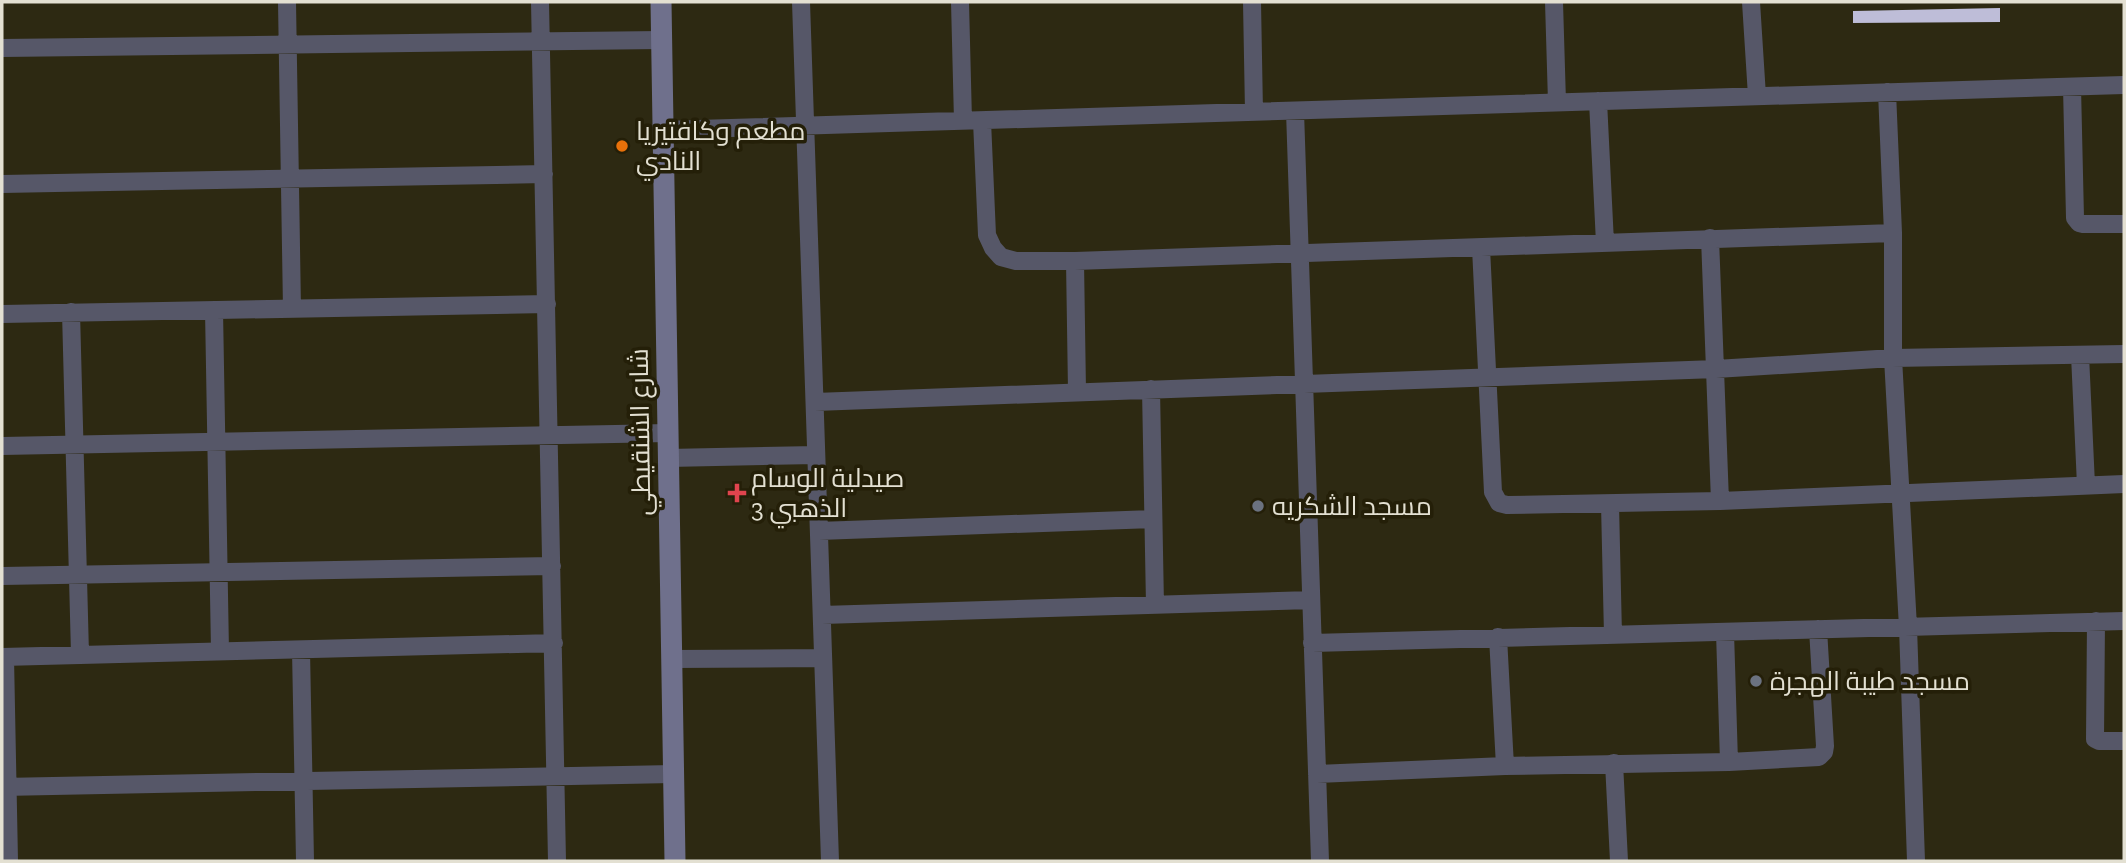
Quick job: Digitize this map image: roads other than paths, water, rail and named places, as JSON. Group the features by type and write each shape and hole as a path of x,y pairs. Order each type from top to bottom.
{"street":[{"path":"287,2 292,309"},
{"path":"540,2 557,861"},
{"name":"شارع الشنقيطي","path":"661,2 675,861"},
{"path":"801,2 830,861"},
{"path":"960,2 963,121"},
{"path":"1252,2 1254,112"},
{"path":"1554,2 1557,103"},
{"path":"1751,2 1757,96"},
{"path":"2,48 661,40"},
{"path":"664,130 2124,85"},
{"path":"2072,87 2075,218 2083,224 2124,223"},
{"path":"1888,93 1893,233 1893,358 1908,627 1916,861"},
{"path":"1598,101 1605,243"},
{"path":"1295,111 1320,861"},
{"path":"982,121 987,235 1001,257 1016,261 1300,255 1893,233"},
{"path":"2,184 544,174"},
{"path":"1710,239 1720,501"},
{"path":"1481,248 1493,492 1499,503 1720,501 2124,484"},
{"path":"1075,261 1077,391"},
{"path":"2,314 547,304"},
{"path":"214,310 220,651"},
{"path":"71,312 80,654"},
{"path":"815,402 1716,369 1893,358 2124,354"},
{"path":"2080,355 2086,485"},
{"path":"1151,389 1155,605"},
{"path":"2,446 668,433"},
{"path":"668,458 817,455"},
{"path":"1609,504 1613,635"},
{"path":"819,531 1153,519"},
{"path":"2,576 552,566"},
{"path":"822,615 1311,600"},
{"path":"2096,621 2095,738 2098,741 2124,741"},
{"path":"1312,643 2124,621"},
{"path":"1317,774 1819,757 1824,752 1818,629"},
{"path":"1725,632 1729,762"},
{"path":"1498,637 1505,766"},
{"path":"9,861 3,657 554,643"},
{"path":"301,650 304,861"},
{"path":"672,659 823,658"},
{"path":"1614,763 1619,861"},
{"path":"5,787 673,774"}],"place":[{"name":"مطعم وكافتيريا النادي","path":"622,146"},
{"name":"صيدلية الوسام الذهبي 3","path":"737,493"},
{"name":"مسجد الشكريه","path":"1258,506"},
{"name":"مسجد طيبة الهجرة","path":"1756,681"}]}
